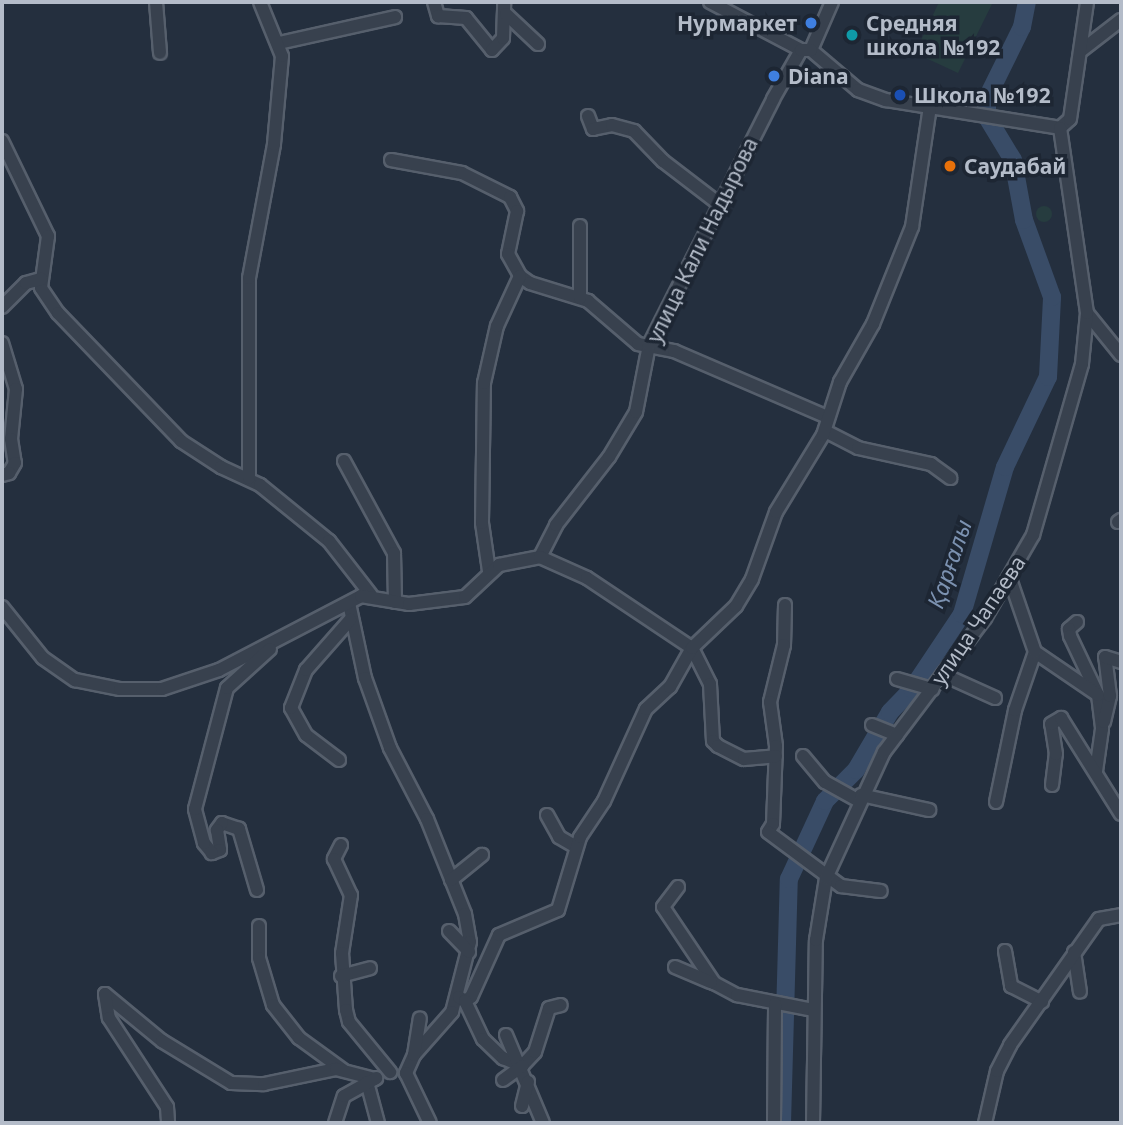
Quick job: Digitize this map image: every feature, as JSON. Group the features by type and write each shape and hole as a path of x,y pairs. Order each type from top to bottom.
{"street":[{"path":"156,2 160,53"},
{"path":"249,478 249,278 274,144 282,56 279,43 260,2"},
{"path":"434,2 438,16 466,18 488,50 496,48 503,38 505,8"},
{"path":"710,2 806,50 858,90 930,107 997,114 1060,128 1070,119 1087,2"},
{"name":"улица Кали Надырова","path":"540,557 556,524 609,457 636,412 649,345 718,203 832,2"},
{"path":"505,8 538,44"},
{"path":"279,43 395,17"},
{"path":"1082,50 1121,20"},
{"path":"414,1055 462,999 499,935 558,910 576,846 604,801 639,722 670,687 692,648 736,606 758,567 776,512 825,431 839,382 877,315 912,227 930,107"},
{"path":"589,116 593,129 612,125 634,131 663,161 718,203"},
{"name":"улица Чапаева","path":"813,1010 817,940 827,878 860,798 892,732 928,687 944,675 1010,579 1033,535 1066,429 1082,365 1087,313 1060,128"},
{"path":"2,141 48,236 41,288 58,313 181,441 220,467 249,478 329,541 371,595 395,602 419,604 465,597 489,571 511,561 540,557 587,578 692,648 710,684 713,741 734,757 776,757"},
{"path":"391,160 462,173 510,197 517,211 508,254 520,276 539,287 580,298 638,344 674,351 827,417"},
{"path":"580,226 580,298"},
{"path":"489,571 482,523 484,383 497,326 520,276"},
{"path":"2,307 14,292 41,279"},
{"path":"1087,313 1121,355"},
{"path":"2,343 16,399 11,439 15,463 9,473 2,475"},
{"path":"825,431 858,448 931,464 950,478"},
{"path":"344,461 394,553 395,602"},
{"path":"1010,579 1035,652 1098,695"},
{"path":"2,607 21,634 62,673 75,680 120,690 172,687 278,641 349,603 371,595"},
{"path":"349,603 350,620 370,691 397,766 427,819 465,914 469,952 462,999 482,1039 503,1058 522,1066"},
{"path":"785,605 784,645 770,702 776,757 773,824 768,832 805,862 841,886 881,891"},
{"path":"340,760 306,735 291,708 306,670 350,620"},
{"path":"1077,622 1069,629 1070,636 1098,695 1102,729"},
{"path":"257,890 239,829 222,823 217,830 220,850 212,853 204,843 195,809 227,688 278,641"},
{"path":"996,802 1015,710 1035,652"},
{"path":"1096,771 1110,696 1105,657 1121,662"},
{"path":"944,675 995,698"},
{"path":"902,680 928,687"},
{"path":"370,691 387,711"},
{"path":"1052,785 1056,776 1054,718 1067,723 1121,814"},
{"path":"872,725 892,732"},
{"path":"803,755 828,784 841,793 929,810"},
{"path":"547,815 559,836 576,846"},
{"path":"341,845 334,859 351,895 341,976 349,1022 390,1072"},
{"path":"451,880 482,855"},
{"path":"678,887 663,907 714,983"},
{"path":"985,1123 1006,1054 1099,919 1121,915"},
{"path":"259,926 259,958 273,1005 299,1038 344,1071"},
{"path":"449,931 469,952"},
{"path":"1005,951 1011,986 1042,1002"},
{"path":"1074,952 1080,992"},
{"path":"675,967 737,995 813,1010 813,1123"},
{"path":"341,976 370,968"},
{"path":"168,1123 167,1107 108,1018 106,994 162,1041 231,1083 264,1083 325,1070 344,1071 371,1080"},
{"path":"774,1123 776,1004"},
{"path":"503,1080 535,1052 549,1008 561,1005"},
{"path":"420,1018 414,1055 407,1073 430,1123"},
{"path":"506,1035 522,1066 543,1123"},
{"path":"335,1123 344,1097 390,1072 407,1073"},
{"path":"371,1080 378,1123"},
{"path":"522,1106 528,1081"}],"green space":[{"path":"939,2 993,2 958,73 915,53"},
{"path":"1044,206 1050,208 1050,220 1044,222 1038,220 1036,214 1038,208"}],"waterway":[{"name":"Қарғалы","path":"782,1123 789,879 825,801 856,770 890,712 912,689 962,614 1005,467 1048,377 1052,297 1024,220 1013,160 987,117 987,98 1022,27 1027,2"}],"place":[{"name":"Нурмаркет","path":"811,23"},
{"name":"Средняя школа №192","path":"852,35"},
{"name":"Diana","path":"774,76"},
{"name":"Школа №192","path":"900,95"},
{"name":"Саудабай","path":"950,166"}]}
